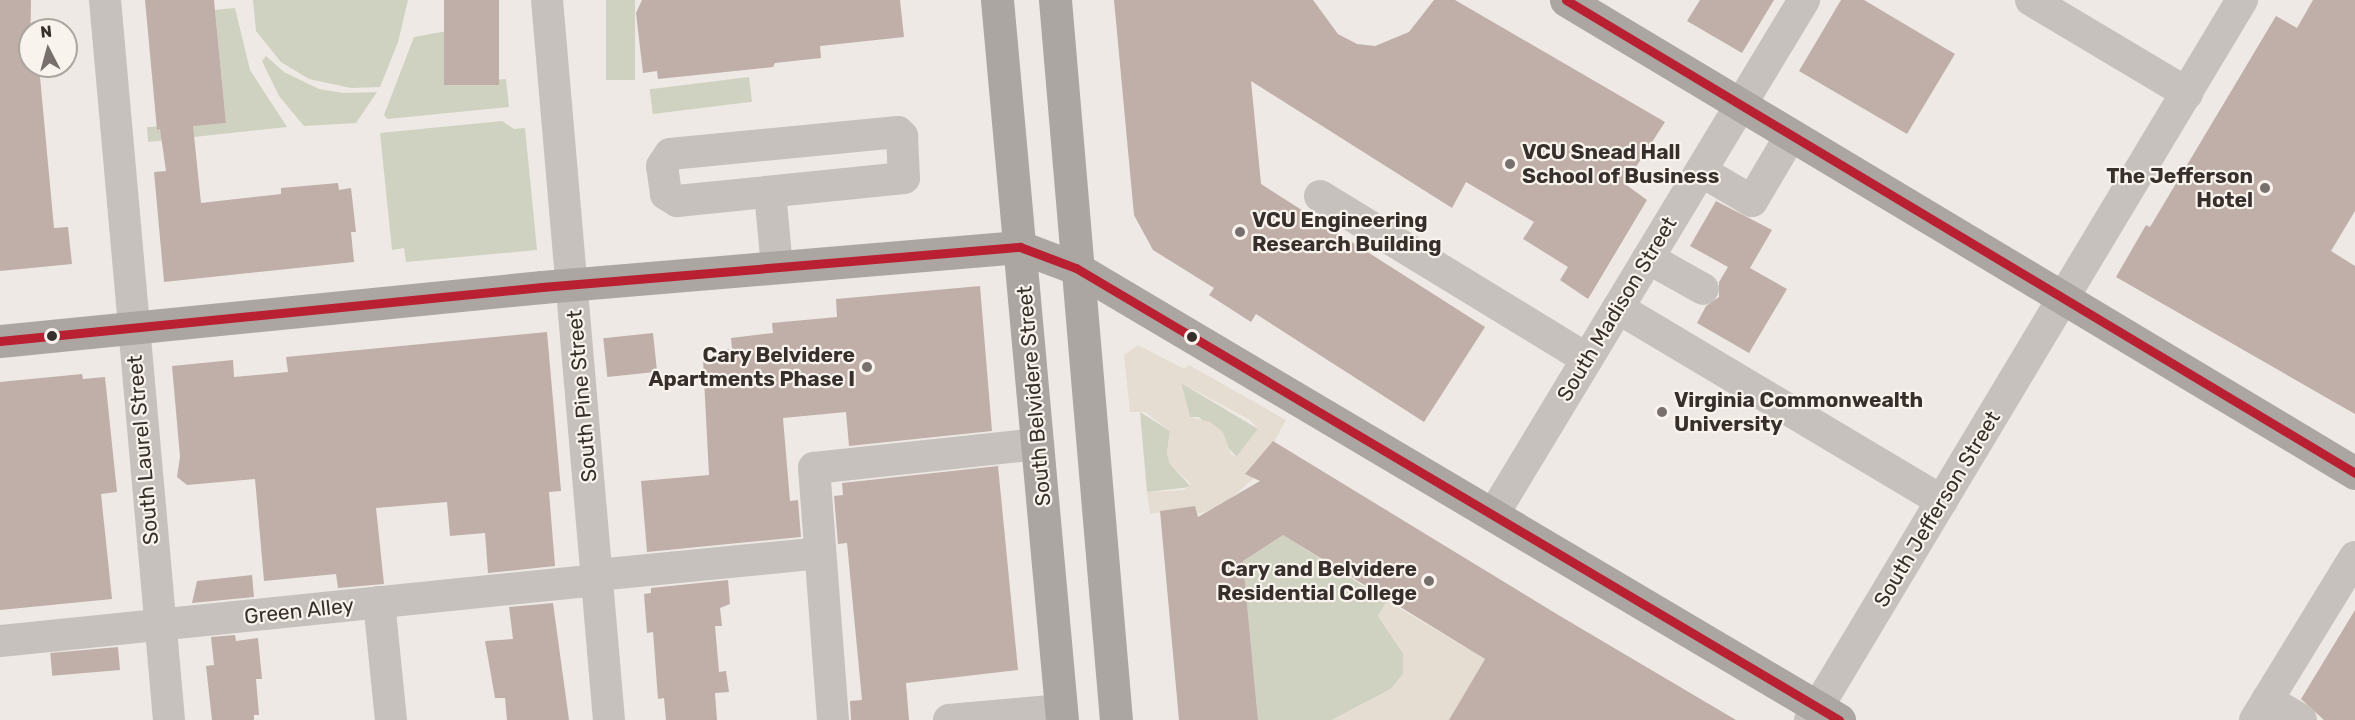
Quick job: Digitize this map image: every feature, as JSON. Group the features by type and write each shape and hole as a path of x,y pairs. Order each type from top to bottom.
{"main road":[{"name":"South Belvidere Street","path":"997,0 1061,715"},
{"path":"1055,0 1116,720"},
{"path":"1566,0 2355,473"},
{"path":"0,341 132,330 572,284 1020,247 1076,267 1493,515 1822,716"}],"street":[{"name":"South Laurel Street","path":"105,0 132,330 169,720"},
{"name":"South Pine Street","path":"547,0 609,720"},
{"name":"South Madison Street","path":"1493,515 1804,0"},
{"path":"2031,0 2187,93"},
{"name":"South Jefferson Street","path":"1822,716 1942,501 2242,0"},
{"path":"898,132 902,136 904,178 770,192 677,201 666,194 662,166 670,154 898,132"},
{"path":"1701,171 1752,201 1791,135"},
{"path":"770,192 777,267"},
{"path":"1320,196 1587,359"},
{"path":"1648,258 1703,289"},
{"path":"1618,308 1942,501"},
{"path":"833,720 814,468 1038,444"},
{"name":"Green Alley","path":"0,641 820,553"},
{"path":"2301,720 2261,710 2355,557"},
{"path":"379,602 391,720"},
{"path":"949,720 1061,715"}],"green space":[{"path":"253,0 408,0 398,42 380,87 351,88 309,79 281,62 256,31"},
{"path":"606,0 635,0 635,80 606,80"},
{"path":"235,8 250,70 287,127 148,142 147,127 226,123 215,10"},
{"path":"447,31 452,84 506,79 509,107 387,119 384,115 414,37"},
{"path":"266,56 284,72 319,89 343,93 377,92 356,123 304,126 279,96 262,61"},
{"path":"749,77 752,102 653,114 650,89"},
{"path":"502,121 514,129 525,128 537,250 406,262 404,248 392,250 380,133"},
{"path":"1181,383 1258,429 1237,457 1199,417 1190,417"},
{"path":"1140,412 1170,431 1167,453 1170,464 1191,487 1147,492"},
{"path":"1283,535 1387,601 1378,616 1403,653 1403,674 1391,689 1332,720 1258,720 1243,561"}],"shaded area":[{"path":"1138,345 1184,369 1189,365 1286,420 1254,478 1230,499 1207,511 1197,514 1195,506 1150,514 1147,492 1184,490 1191,484 1170,464 1167,453 1170,431 1145,412 1130,412 1124,355","holes":["1181,383 1250,420 1258,429 1236,457 1231,454 1223,432 1210,422 1190,417"]},
{"path":"1387,601 1485,659 1449,720 1332,720 1391,689 1403,674 1403,653 1378,616"}],"building":[{"path":"0,0 31,0 31,18 18,18 18,78 40,78 54,228 68,227 72,264 0,271"},
{"path":"145,0 214,0 226,123 193,126 201,203 281,194 281,188 338,183 339,190 351,188 356,232 351,232 354,262 164,282 154,172 166,171 160,129 157,130"},
{"path":"444,0 499,0 499,85 444,85"},
{"path":"642,0 900,0 904,37 820,46 821,58 775,63 773,67 658,79 657,71 643,73 636,13"},
{"path":"1114,0 1313,0 1338,34 1357,44 1375,46 1409,32 1434,0 1455,0 1665,122 1625,184 1647,200 1588,299 1560,280 1568,267 1523,239 1534,222 1466,182 1452,208 1251,81 1261,184 1485,327 1424,422 1256,314 1251,322 1209,295 1214,288 1153,250 1134,215"},
{"path":"1700,0 1774,0 1742,53 1687,21"},
{"path":"1841,0 1864,0 1955,54 1907,134 1799,71"},
{"name":"The Jefferson Hotel","path":"2313,0 2355,0 2355,211 2331,251 2355,266 2355,414 2116,277 2146,225 2150,227 2276,16 2297,28"},
{"path":"1716,201 1772,230 1750,268 1787,289 1749,353 1697,323 1706,306 1719,297 1719,282 1728,267 1690,246"},
{"path":"980,286 992,431 849,446 846,412 783,418 790,501 798,500 801,537 647,552 641,481 709,475 703,360 714,359 713,351 732,349 731,338 773,333 772,323 837,317 836,299"},
{"path":"547,332 561,491 549,492 555,566 488,573 485,533 450,536 447,502 376,508 384,584 338,588 336,574 264,581 255,479 187,485 177,477 180,457 172,366 233,360 234,377 288,372 286,357"},
{"path":"653,333 657,372 607,377 603,338"},
{"path":"82,374 83,379 105,377 117,492 101,494 112,599 0,610 0,382"},
{"name":"Cary and Belvidere Residential College","path":"1273,441 1736,720 1449,720 1485,659 1283,535 1243,561 1258,720 1179,720 1160,511 1195,506 1198,517 1260,481 1245,474"},
{"path":"998,466 1018,670 906,683 909,720 851,720 850,701 862,700 847,543 838,544 834,496 843,495 842,483"},
{"path":"252,575 254,597 192,603 197,581"},
{"path":"728,580 730,604 720,608 722,626 715,626 719,672 726,671 729,692 715,693 717,720 666,720 664,698 658,699 653,632 647,633 644,594 651,593 651,588"},
{"path":"553,603 569,720 507,720 505,698 495,698 485,641 513,639 509,607"},
{"path":"2355,610 2355,720 2324,720 2301,699"},
{"path":"235,635 236,641 258,638 262,679 256,679 259,715 254,715 254,720 212,720 206,666 214,665 211,637"},
{"path":"118,647 120,670 52,676 50,653"}],"transit line":[{"path":"1566,0 2355,473"},
{"path":"0,341 542,287 1020,247 1076,268 1839,720"}],"place":[{"name":"VCU Snead Hall School of Business","path":"1510,164"},
{"name":"The Jefferson Hotel","path":"2265,188"},
{"name":"VCU Engineering Research Building","path":"1240,232"},
{"name":"Cary Belvidere Apartments Phase I","path":"867,367"},
{"name":"Virginia Commonwealth University","path":"1662,412"},
{"name":"Cary and Belvidere Residential College","path":"1429,581"}]}
